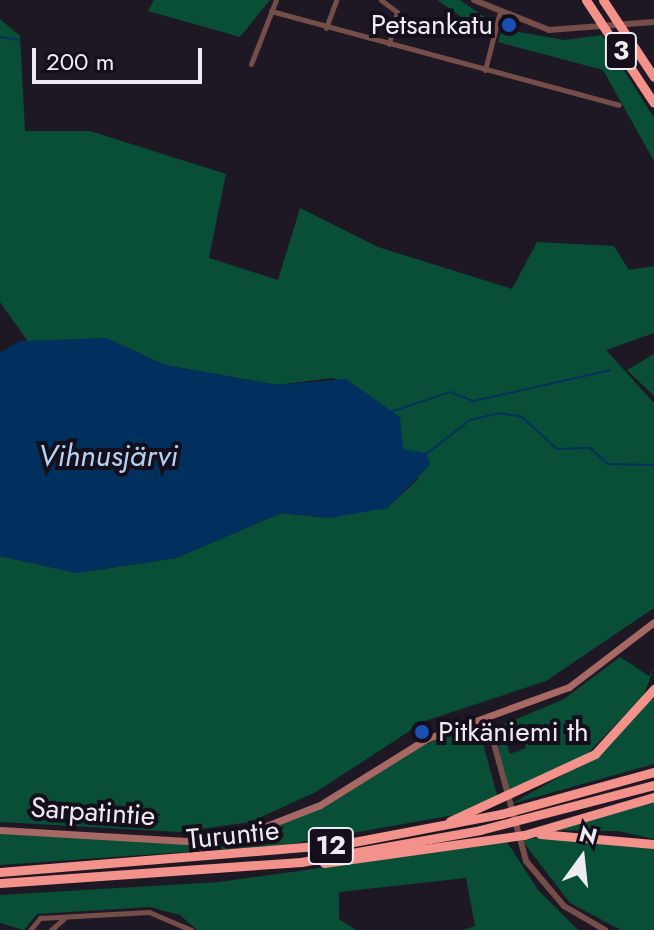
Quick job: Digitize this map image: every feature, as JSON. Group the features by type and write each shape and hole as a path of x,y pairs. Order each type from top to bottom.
{"highway":[{"name":"3","path":"586,0 654,103"},
{"name":"3","path":"603,0 654,77"},
{"path":"429,830 583,762 620,733 654,689"},
{"name":"Turuntie","path":"0,872 185,863 429,830 654,772"},
{"name":"Turuntie","path":"0,883 301,862 480,830 654,785"},
{"path":"301,862 370,862 524,835 654,797"},
{"path":"524,835 604,834 654,844"}],"main road":[{"name":"Sarpatintie","path":"0,830 187,841 246,832 307,811 394,755 569,687 654,622"}],"street":[{"path":"251,64 276,0"},
{"path":"326,28 336,0"},
{"path":"381,0 397,12 389,44"},
{"path":"474,0 499,15 538,29 584,31 654,22"},
{"path":"271,11 619,105"},
{"path":"485,70 499,15"},
{"path":"487,718 520,849 550,893 590,927 605,930"},
{"path":"30,930 33,921 149,912 191,930"},
{"path":"51,930 66,918"}],"green space":[{"path":"154,0 270,0 240,37 148,11"},
{"path":"437,0 460,0 492,22 487,34"},
{"path":"0,19 20,36 25,131 90,131 226,174 209,258 278,280 300,208 378,247 512,289 537,242 614,246 629,270 654,266 654,333 606,350 654,403 654,608 546,681 425,721 316,792 250,822 179,832 0,822 0,556 77,573 176,558 281,513 318,517 387,508 418,479 386,412 352,384 332,378 277,385 165,365 106,338 29,343 0,302"},
{"path":"502,29 564,40 602,35 654,118 654,161 603,70 498,42"},
{"path":"654,354 654,396 627,370"},
{"path":"620,657 649,676 654,668 643,697 585,756 508,794 498,746 506,743 510,754 526,748 520,730 497,740 497,727 564,699"},
{"path":"654,694 654,764 511,804 597,756"},
{"path":"466,729 480,733 498,798 454,815 285,845 0,865 0,833 187,843 252,834 327,804 413,749"},
{"path":"654,800 654,839 618,831 545,830"},
{"path":"557,837 654,848 654,930 621,930 570,903 521,839"},
{"path":"507,842 538,890 578,930 463,930 475,926 466,878 339,892 339,919 356,930 197,930 180,915 150,907 37,914 24,930 0,923 0,895 219,882"}],"water":[{"name":"Vihnusjärvi","path":"106,338 165,365 277,385 346,379 400,417 403,449 427,453 430,465 387,508 329,518 281,513 176,558 77,573 0,556 0,353 20,341"}],"waterway":[{"path":"0,37 20,40"},
{"path":"390,412 450,392 474,401 610,370"},
{"path":"426,454 470,420 500,413 522,417 557,449 590,448 608,464 654,465"}],"place":[{"name":"Petsankatu","path":"509,25"},
{"name":"Pitkäniemi th","path":"422,732"}]}
